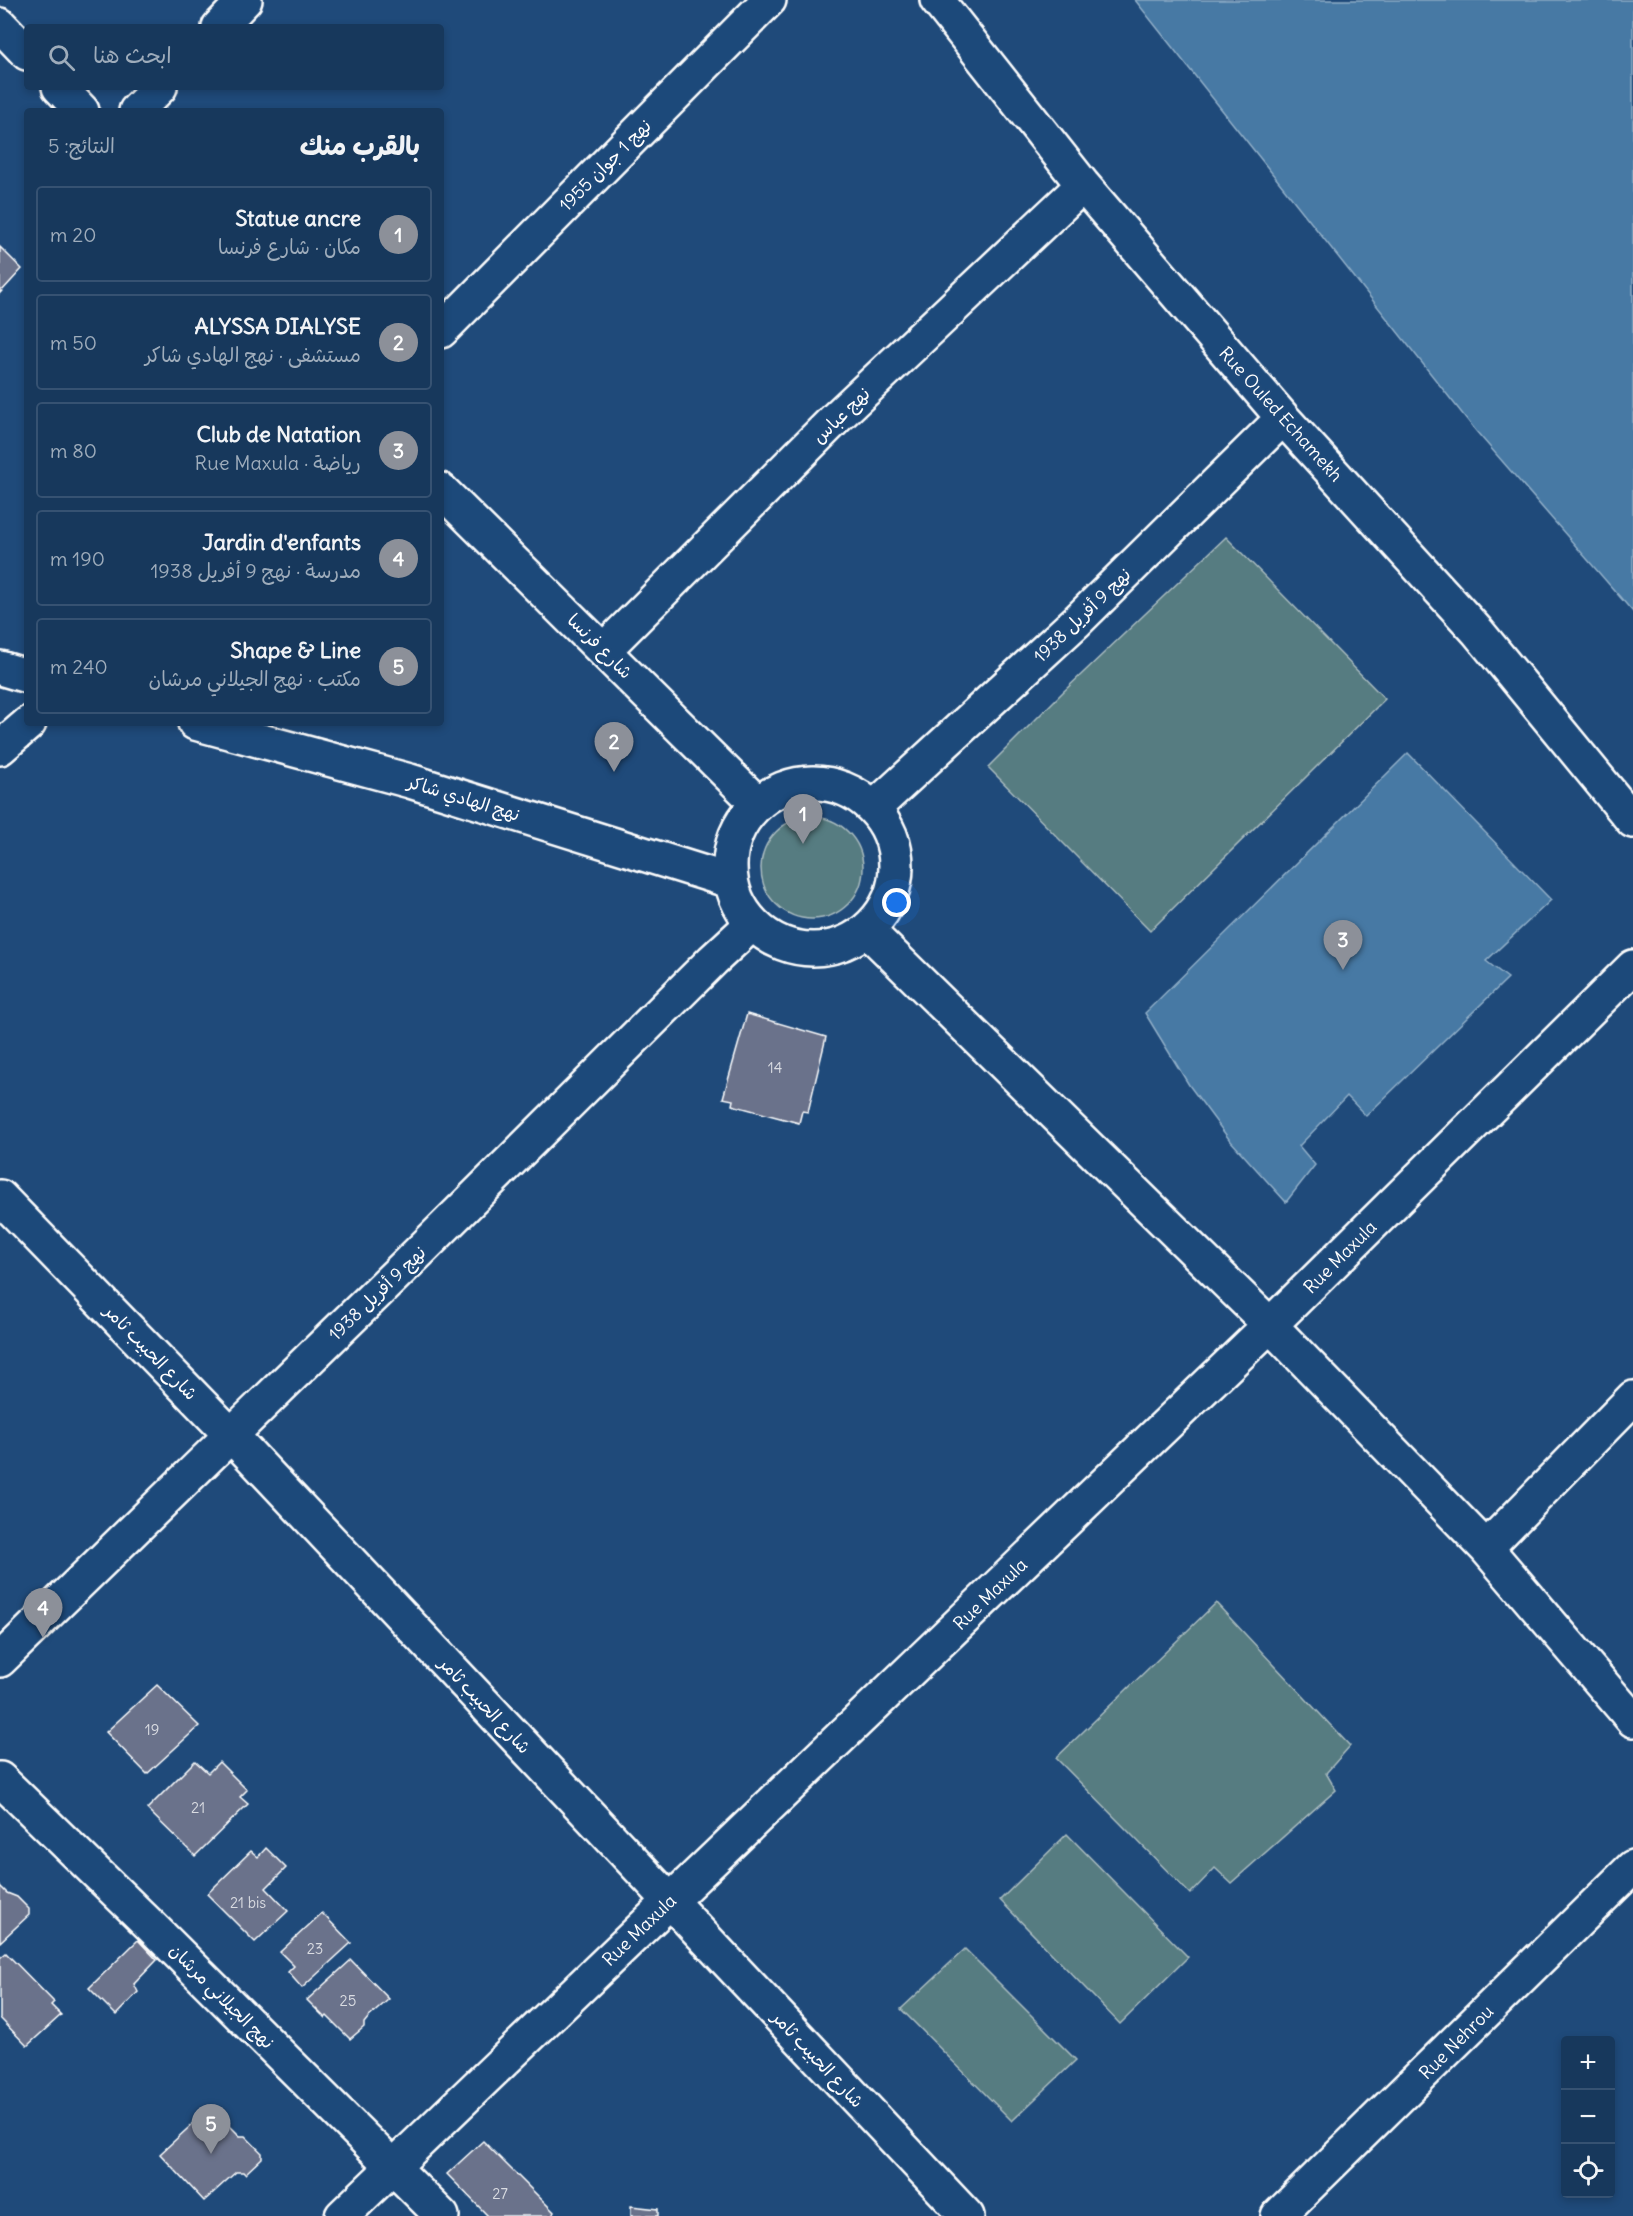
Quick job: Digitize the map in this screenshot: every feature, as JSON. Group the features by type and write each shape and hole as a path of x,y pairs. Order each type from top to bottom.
{"street":[{"path":"222,24 245,0"},
{"name":"نهج 1 جوان 1955","path":"444,328 769,0"},
{"name":"Rue Ouled Echamekh","path":"937,0 1083,185 1283,418 1478,632 1633,821"},
{"path":"0,25 24,50"},
{"path":"62,90 79,108"},
{"path":"139,108 157,90"},
{"name":"نهج عباس","path":"604,650 836,418 1083,185"},
{"name":"نهج 9 أفريل 1938","path":"875,807 1077,621 1283,418"},
{"name":"شارع فرنسا","path":"444,493 757,803"},
{"path":"0,668 24,675"},
{"path":"0,748 26,726"},
{"name":"نهج الهادي شاكر","path":"206,726 410,781 730,881"},
{"path":"801,783 823,783 844,789 875,807 891,837 897,862 894,887 884,910 867,930 846,944 821,950 796,948 772,939 752,924 738,904 727,870 735,835 757,803 780,789 801,783"},
{"name":"نهج 9 أفريل 1938","path":"0,1660 231,1436 712,960 752,924"},
{"path":"867,930 1270,1325 1486,1548 1633,1720"},
{"name":"Rue Maxula","path":"342,2216 1270,1325 1633,967"},
{"name":"شارع الحبيب ثامر","path":"0,1197 231,1436 967,2216"},
{"path":"1486,1548 1633,1398"},
{"name":"نهج الجيلاني مرشان","path":"0,1779 442,2216"},
{"name":"Rue Nehrou","path":"1278,2216 1633,1867"}],"green space":[{"path":"1226,537 1385,699 1150,931 988,767 1064,691"},
{"path":"812,817 831,821 848,832 859,849 863,868 859,887 848,904 831,915 812,919 793,915 776,904 765,887 761,868 765,849 776,832 793,821"},
{"path":"1216,1603 1350,1746 1326,1773 1336,1790 1231,1883 1215,1868 1190,1894 1056,1758"},
{"path":"1067,1834 1188,1957 1120,2024 1000,1900"},
{"path":"965,1949 1076,2060 1012,2121 901,2009"}],"water":[{"path":"1135,0 1633,0 1633,612 1476,431"},
{"path":"1408,753 1551,900 1486,961 1508,978 1366,1116 1347,1096 1299,1146 1315,1165 1286,1202 1229,1139 1189,1085 1145,1013"}],"building":[{"path":"0,247 22,269 0,293"},
{"path":"747,1014 826,1037 808,1112 802,1111 799,1123 732,1105 733,1100 723,1098"},
{"path":"157,1685 199,1726 147,1774 106,1732"},
{"path":"195,1761 208,1773 219,1762 247,1790 240,1797 248,1804 195,1856 147,1809"},
{"path":"266,1848 286,1868 266,1888 288,1911 255,1942 207,1894 251,1851 258,1857"},
{"path":"0,1886 7,1893 17,1897 29,1909 29,1915 0,1942"},
{"path":"322,1913 351,1943 302,1988 288,1972 294,1966 280,1952"},
{"path":"138,1940 157,1960 134,1984 138,1992 116,2015 89,1988"},
{"path":"6,1953 54,2002 51,2005 61,2015 27,2046 0,2018 0,1958"},
{"path":"351,1960 389,1999 350,2039 307,2000"},
{"path":"211,2107 240,2136 245,2136 262,2153 262,2158 245,2174 236,2172 204,2201 160,2154"},
{"path":"483,2141 554,2212 552,2216 488,2216 447,2174"},
{"path":"631,2206 658,2209 658,2216 631,2216"}],"place":[{"name":"ALYSSA DIALYSE","path":"614,772"},
{"name":"Statue ancre","path":"803,844"},
{"name":"Club de Natation","path":"1343,970"},
{"name":"Jardin d'enfants","path":"43,1638"},
{"name":"Shape & Line","path":"211,2154"}]}
